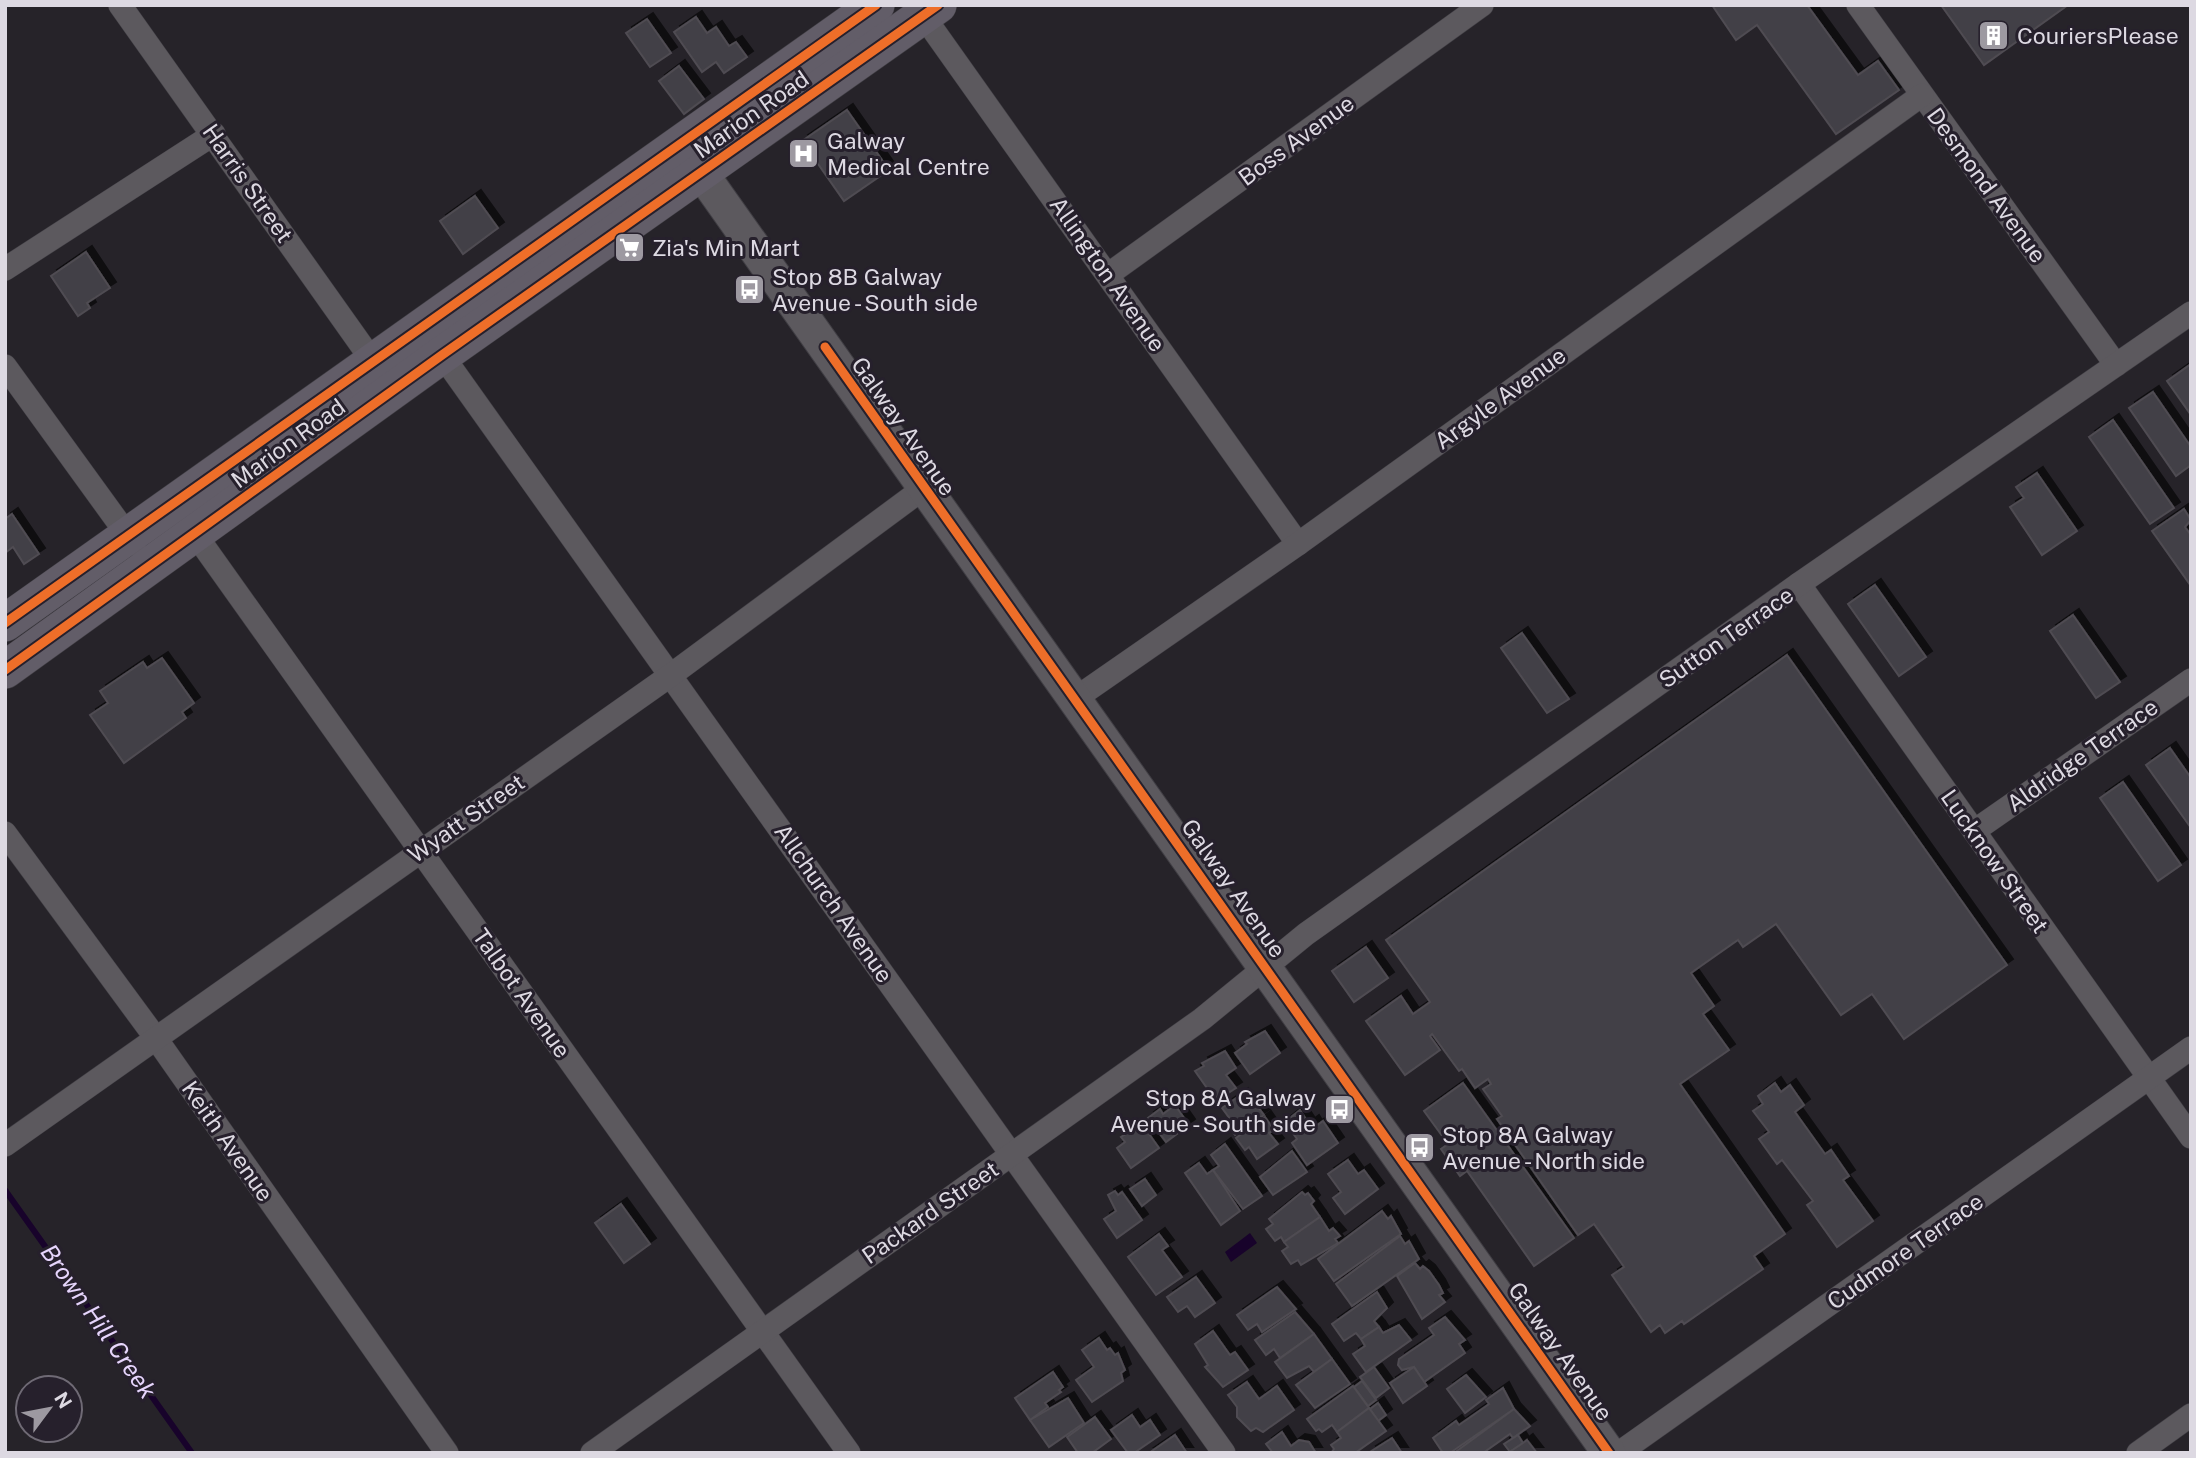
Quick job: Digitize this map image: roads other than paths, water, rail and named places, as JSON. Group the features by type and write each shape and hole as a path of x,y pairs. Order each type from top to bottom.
{"main road":[{"name":"Marion Road","path":"5,670 442,355 691,159 876,5"},
{"name":"Marion Road","path":"5,623 374,363 926,9"}],"street":[{"name":"Harris Street","path":"120,5 374,363"},
{"name":"Boss Avenue","path":"1109,274 1482,5"},
{"name":"Desmond Avenue","path":"1858,5 2116,365"},
{"name":"Allington Avenue","path":"926,9 1298,544"},
{"name":"Argyle Avenue","path":"1076,698 1298,544 1922,95"},
{"path":"5,269 214,134"},
{"name":"Galway Avenue","path":"691,159 1076,698 1609,1453"},
{"name":"Sutton Terrace","path":"1266,968 1306,934 1799,584 2191,313"},
{"name":"Allchurch Avenue","path":"442,355 1224,1453"},
{"path":"5,366 150,567"},
{"name":"Wyatt Street","path":"5,1145 671,675 924,488"},
{"name":"Talbot Avenue","path":"195,534 849,1453"},
{"name":"Lucknow Street","path":"1799,584 2191,1137"},
{"name":"Aldridge Terrace","path":"1974,831 2191,680"},
{"name":"Keith Avenue","path":"5,833 155,1037 447,1453"},
{"name":"Packard Street","path":"592,1453 1202,1018 1266,968"},
{"name":"Cudmore Terrace","path":"1619,1453 2191,1048"},
{"path":"2138,1453 2191,1415"}],"waterway":[{"name":"Brown Hill Creek","path":"5,1190 192,1453"}],"place":[{"name":"CouriersPlease","path":"1994,35"},
{"name":"Galway Medical Centre","path":"804,153"},
{"name":"Zia's Min Mart","path":"629,247"},
{"name":"Stop 8B Galway Avenue - South side","path":"749,289"},
{"name":"Stop 8A Galway Avenue - South side","path":"1339,1110"},
{"name":"Stop 8A Galway Avenue - North side","path":"1419,1147"}]}
